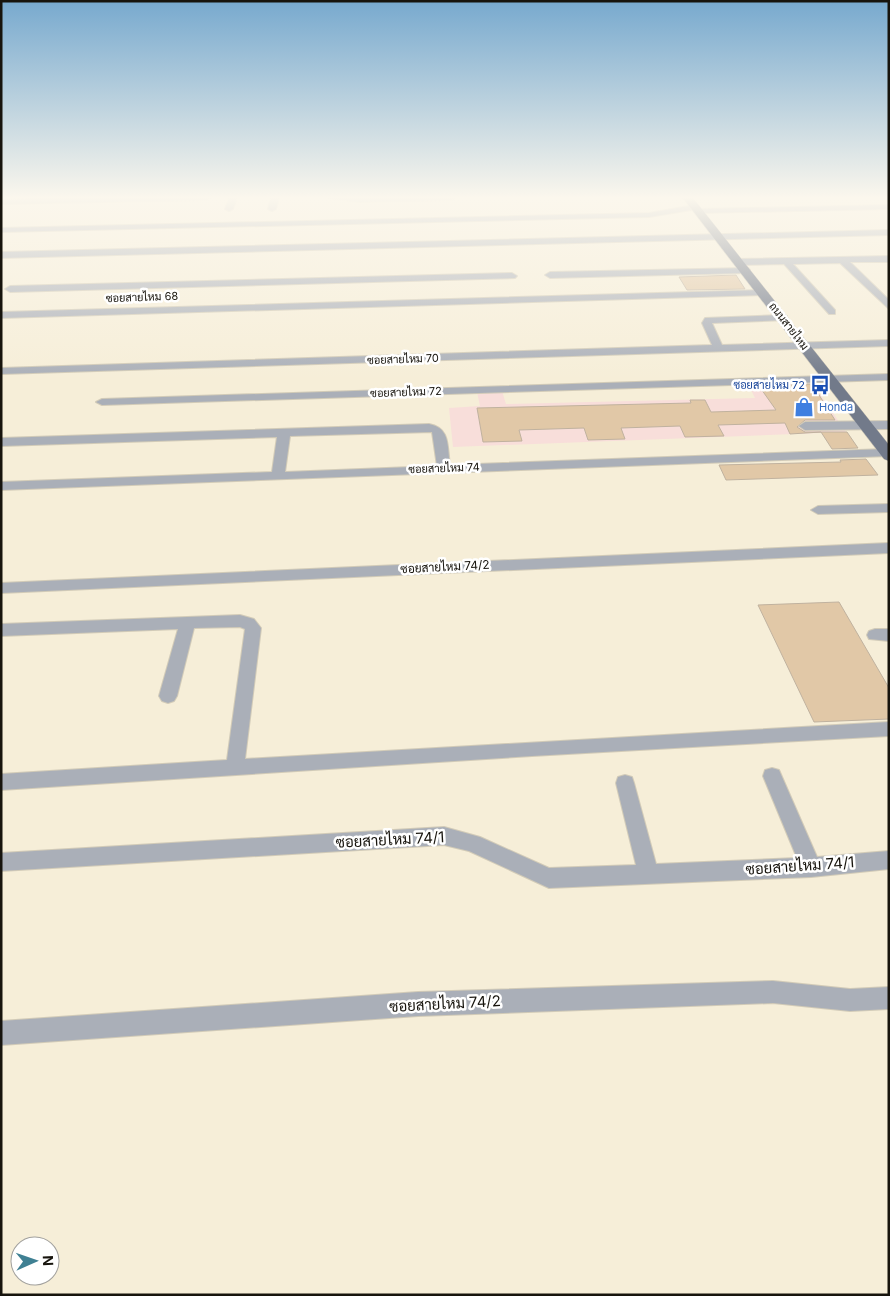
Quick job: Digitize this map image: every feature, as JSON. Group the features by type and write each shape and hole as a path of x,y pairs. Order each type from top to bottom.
{"main road":[{"name":"ถนนสายไหม","path":"736,258 888,454"}],"street":[{"path":"550,275 659,272 786,261 889,259"},
{"path":"842,260 889,306"},
{"path":"659,272 654,262 724,261"},
{"path":"786,261 832,312"},
{"path":"10,289 364,291 512,276"},
{"name":"ซอยสายไหม 68","path":"1,315 364,291 763,293"},
{"path":"718,348 707,323 709,320 783,318"},
{"name":"ซอยสายไหม 70","path":"1,371 889,343"},
{"name":"ซอยสายไหม 72","path":"102,402 889,377"},
{"path":"805,426 889,425"},
{"path":"1,442 436,428 439,432 444,468"},
{"path":"278,475 284,432"},
{"name":"ซอยสายไหม 74","path":"1,486 444,468 888,454"},
{"path":"818,510 889,508"},
{"name":"ซอยสายไหม 74/2","path":"1,588 889,548"},
{"path":"1,630 240,621 248,623 253,628 235,766"},
{"path":"168,696 187,624"},
{"path":"1,782 235,766 889,729"},
{"path":"772,776 811,867"},
{"path":"626,783 649,875"},
{"name":"ซอยสายไหม 74/1","path":"1,862 444,836 473,841 534,874 549,878 811,867 889,860"},
{"name":"ซอยสายไหม 74/2","path":"1,1033 418,1004 773,992 850,1000 889,998"}],"shaded area":[{"path":"811,381 846,432 453,447 449,408 480,406 477,392 502,391 506,404 755,398 748,384"}],"building":[{"path":"736,275 745,289 687,290 679,277"},
{"path":"812,384 835,420 805,420 797,427 805,432 821,432 790,434 785,423 718,425 724,436 685,437 680,426 621,428 625,439 588,440 584,428 519,430 522,441 483,442 477,408 691,403 690,400 705,400 711,412 776,410 759,386"},
{"path":"821,432 847,432 858,448 832,449"},
{"path":"866,459 878,475 726,480 719,465 841,462 840,460"},
{"path":"839,602 889,688 889,719 814,722 758,605"}],"place":[{"name":"ซอยสายไหม 72","path":"820,385"},
{"name":"Honda","path":"804,407"}]}
